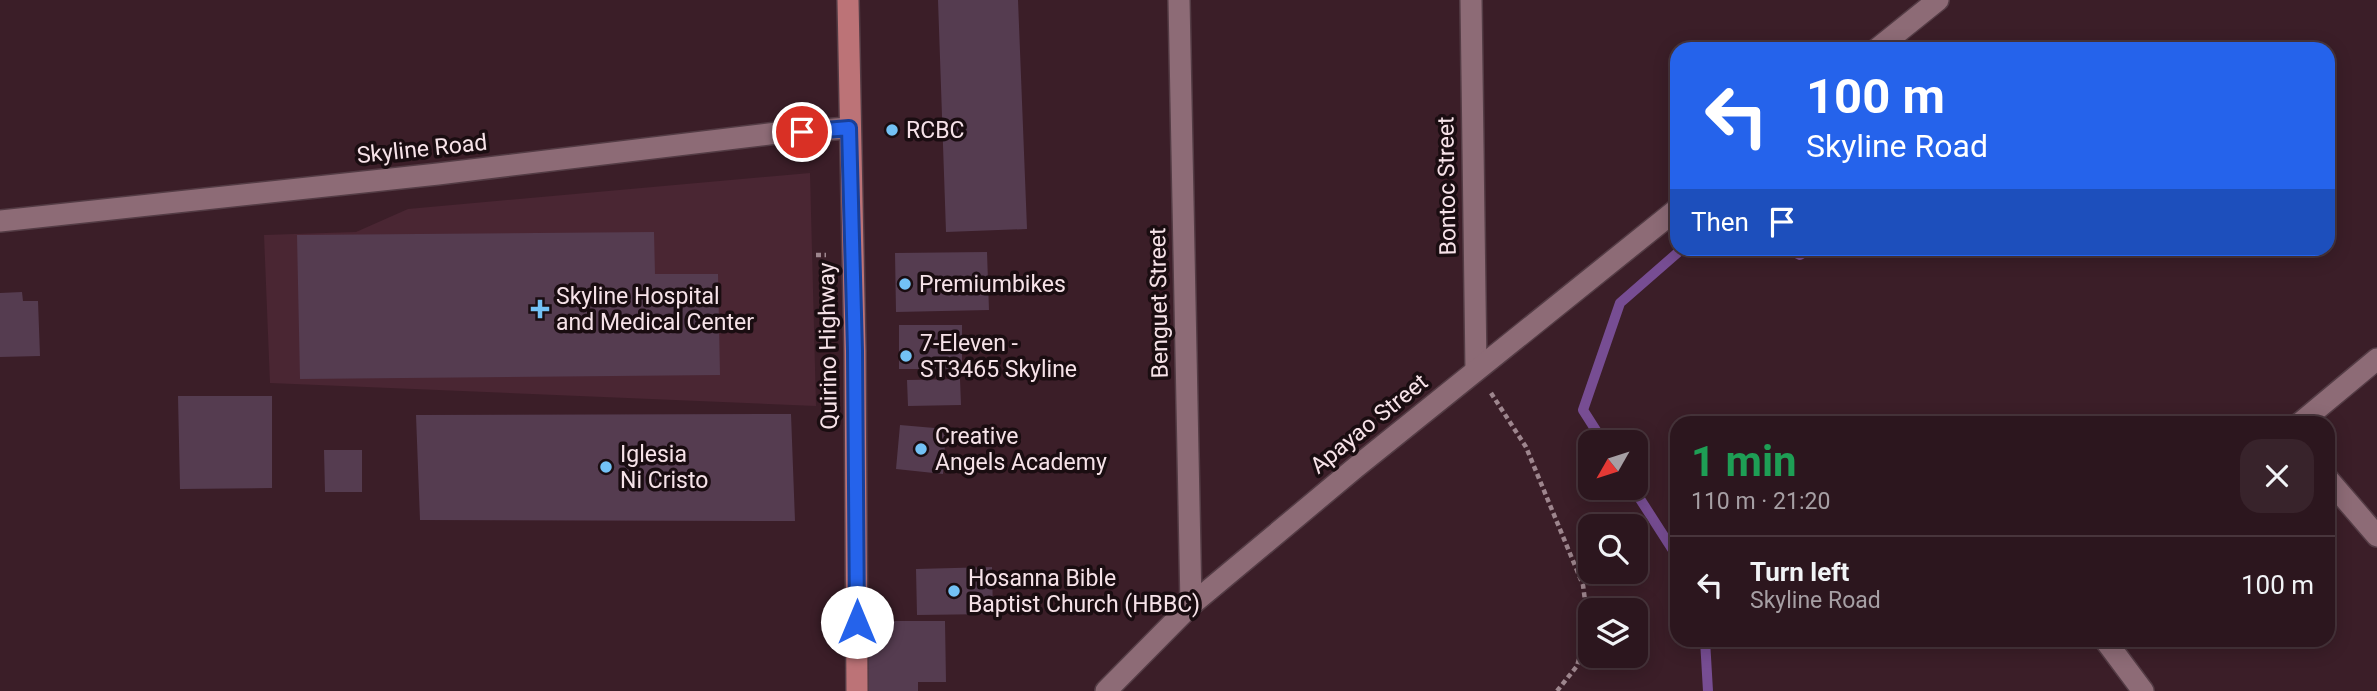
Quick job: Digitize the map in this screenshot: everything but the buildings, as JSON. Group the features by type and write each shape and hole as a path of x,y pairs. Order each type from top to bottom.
{"main road":[{"name":"Quirino Highway","path":"848,0 855,351 857,691"}],"street":[{"name":"Benguet Street","path":"1179,0 1191,606"},
{"name":"Bontoc Street","path":"1471,0 1476,370"},
{"path":"1886,42 1938,0"},
{"name":"Skyline Road","path":"0,221 438,174 777,133 849,128"},
{"name":"Apayao Street","path":"1106,691 1191,606 1476,370 1670,215"},
{"path":"2309,416 2377,360"},
{"path":"2335,487 2377,536"},
{"path":"2110,647 2143,691"}],"path":[{"path":"1476,370 1526,447 1583,585 1587,616 1583,645 1577,666 1557,691"}],"shaded area":[{"name":"Skyline Hospital and Medical Center","path":"810,173 816,406 270,383 264,235 356,232 408,209"}],"waterway":[{"path":"1596,430 1583,410 1620,303 1674,256"},
{"path":"1641,500 1670,546"},
{"path":"1705,647 1708,691"}],"place":[{"name":"RCBC","path":"892,130"},
{"name":"Premiumbikes","path":"905,284"},
{"name":"Skyline Hospital and Medical Center","path":"540,309"},
{"name":"7-Eleven - ST3465 Skyline","path":"906,356"},
{"name":"Creative Angels Academy","path":"921,449"},
{"name":"Iglesia Ni Cristo","path":"606,467"},
{"name":"Hosanna Bible Baptist Church (HBBC)","path":"954,591"}],"route":[{"path":"802,132 849,128 855,351 857,622"}]}
